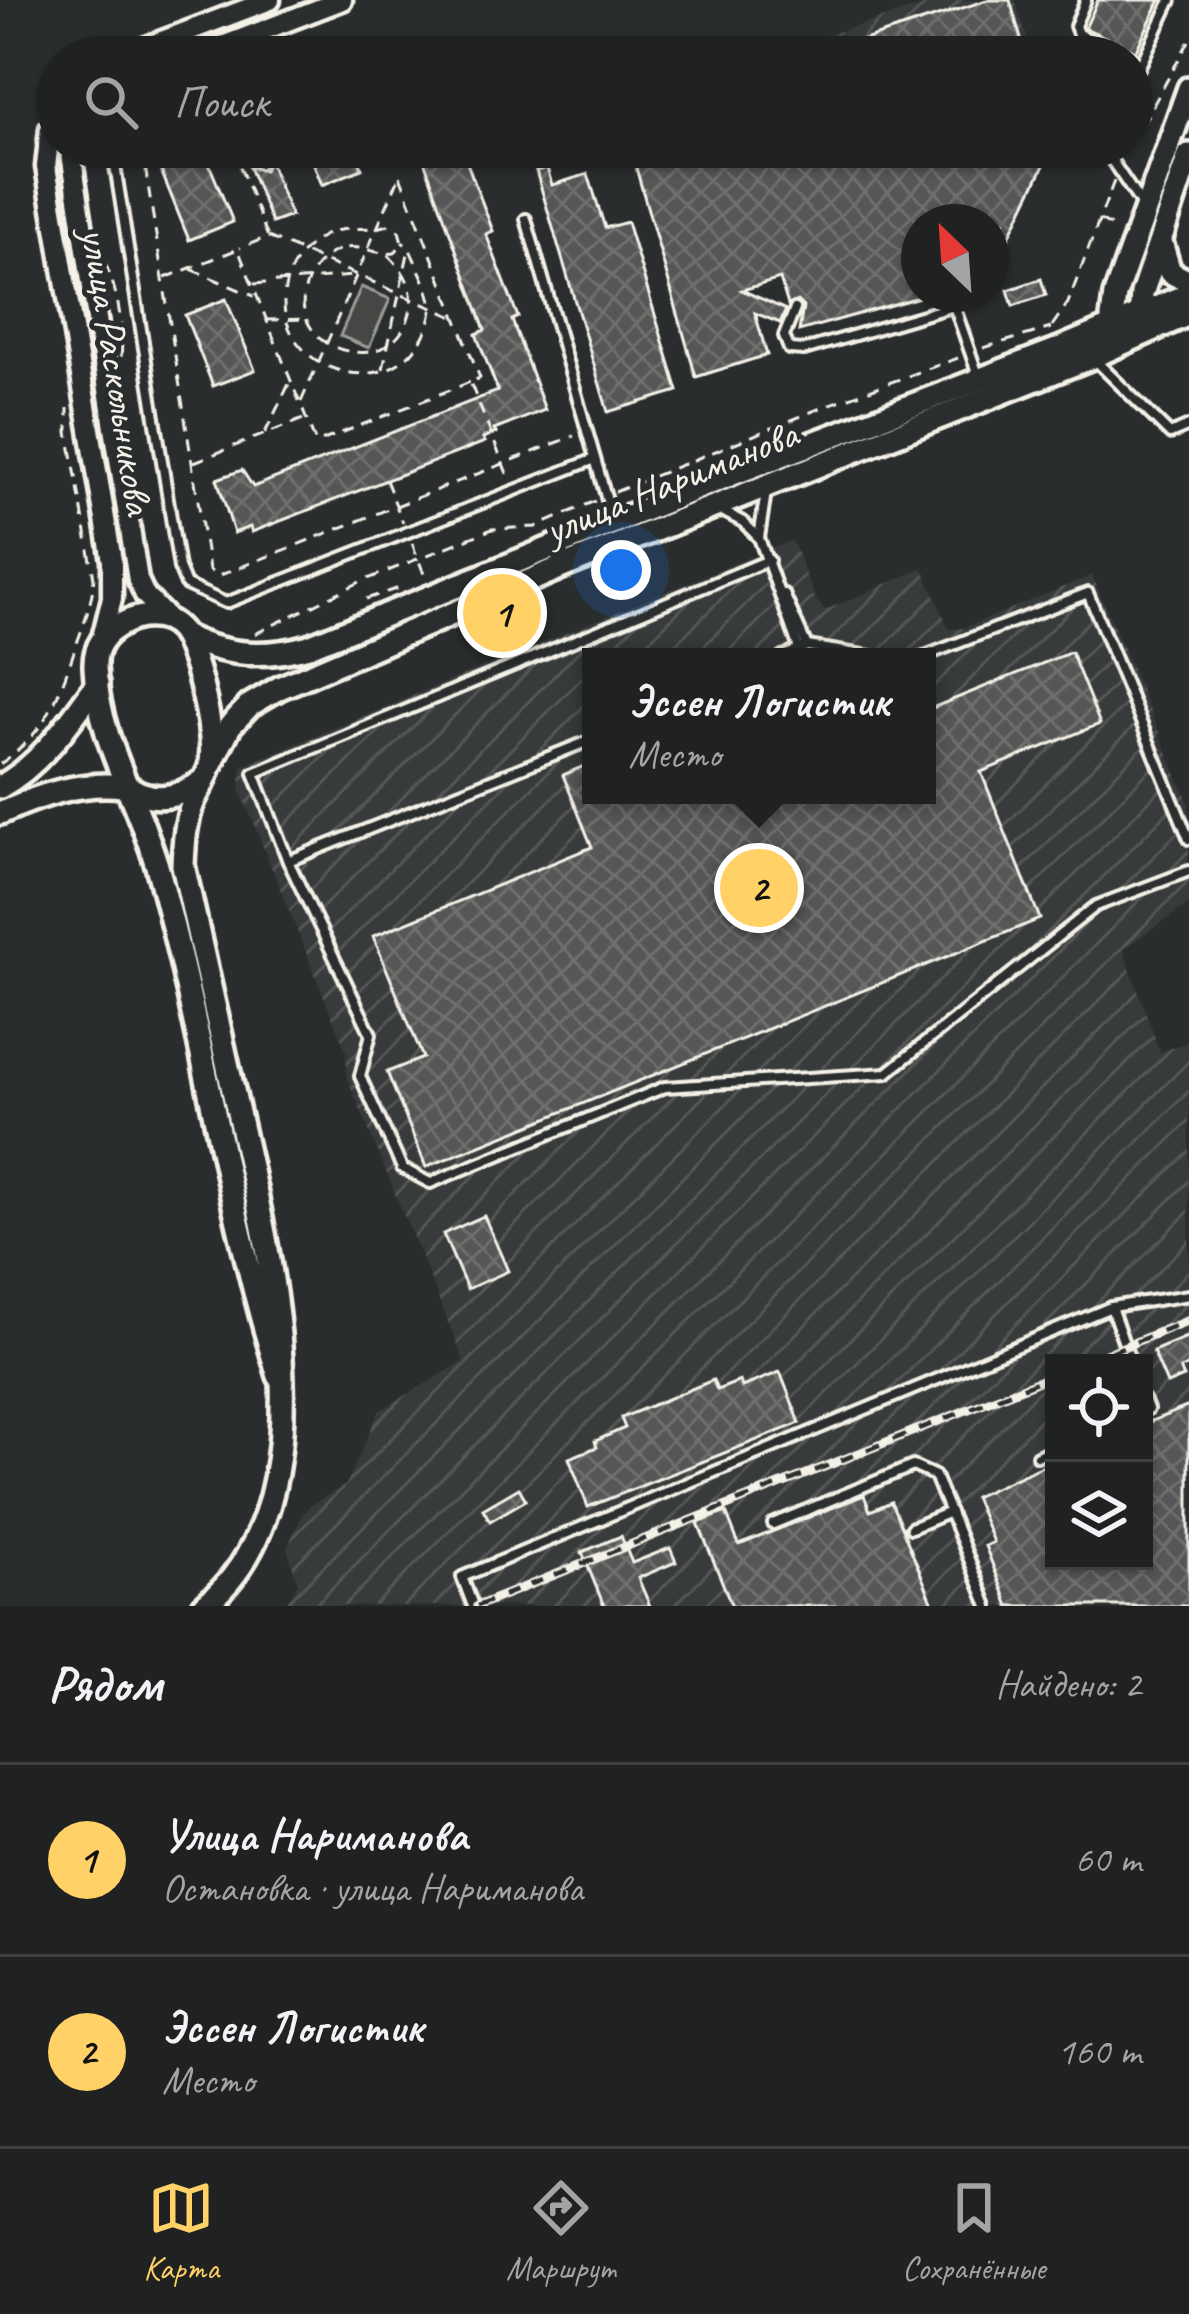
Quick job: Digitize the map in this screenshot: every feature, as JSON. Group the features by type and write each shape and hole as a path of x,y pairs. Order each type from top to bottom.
{"main road":[{"path":"1119,334 1112,307 1189,88"},
{"path":"1148,322 1142,294 1189,155"},
{"path":"1160,240 1170,272 1189,282"},
{"name":"улица Нариманова","path":"1148,322 1189,293"},
{"name":"улица Нариманова","path":"177,628 202,645 240,653 289,652 979,379 1148,322 1189,314"},
{"name":"улица Нариманова","path":"208,771 230,726 250,705 279,688 458,610 1092,357 1119,334"},
{"path":"204,1606 228,1587 249,1555 274,1488 281,1442 278,1304 183,866 187,823 208,771 201,693 177,628 132,619 101,641 94,662 97,684 112,754 159,874 242,1251 279,1376"},
{"path":"0,787 53,743 97,684"},
{"path":"0,813 44,794 79,787 128,785 147,795 169,797 208,771"}],"street":[{"path":"176,36 271,0"},
{"path":"258,36 342,0"},
{"name":"улица Раскольникова","path":"46,168 112,561 112,598 101,641"},
{"name":"улица Раскольникова","path":"73,168 138,580 145,595 177,628"}],"lane":[{"path":"1083,36 1075,26 1086,0"},
{"path":"1149,36 1171,0"},
{"path":"115,168 179,568 186,585 226,603 595,459"},
{"path":"1118,168 1144,210"},
{"path":"526,219 613,522"},
{"path":"795,309 784,336 789,349 804,350 934,312"},
{"path":"956,312 979,379"},
{"path":"1092,357 1170,434 1189,426"},
{"path":"767,485 759,538 799,648"},
{"path":"715,508 743,522 759,538 807,646"},
{"path":"769,560 254,773 288,861 371,1034 360,1076 402,1168 430,1183 665,1087 887,1072 1096,907 1189,871"},
{"path":"936,652 1088,593 1189,839"},
{"path":"802,648 820,648"},
{"path":"288,861 582,744"},
{"path":"473,1606 462,1577 1111,1307 1189,1295"},
{"path":"1111,1307 1128,1354"},
{"path":"1037,1456 1045,1452"},
{"path":"773,1524 913,1466 935,1476 988,1606"},
{"path":"910,1528 950,1512"}],"path":[{"path":"1153,105 1189,40"},
{"path":"145,168 209,570 218,575 586,431"},
{"path":"240,168 268,237 456,318"},
{"path":"243,640 358,584 492,529 536,527 833,403 1051,328 1068,303 1120,168"},
{"path":"238,249 316,443 480,378 400,176 300,403"},
{"path":"1098,219 1125,234"},
{"path":"394,227 403,242 432,308 420,342 409,355 383,370 359,375 342,374 318,363 298,344 287,319 287,282 303,252 340,229 394,227"},
{"path":"163,279 268,237"},
{"path":"388,255 403,242"},
{"path":"383,370 409,247"},
{"path":"368,248 388,255 403,272 412,299 404,329 388,345 357,355 326,344 307,319 304,302 308,281 322,260 341,249 368,248"},
{"path":"106,263 120,320 121,358"},
{"path":"189,268 258,297"},
{"path":"252,284 356,275"},
{"path":"267,320 307,319"},
{"path":"1051,328 1056,340"},
{"path":"264,434 291,380"},
{"path":"470,382 514,491"},
{"path":"0,764 44,722 66,682 92,599 94,578 68,410"},
{"path":"192,463 306,418"},
{"path":"366,599 410,586"},
{"path":"489,617 506,656"}],"shaded area":[{"path":"943,0 1015,0 1026,36 824,36"},
{"path":"361,287 390,299 369,348 340,336"},
{"path":"792,540 816,600 825,610 923,568 949,629 964,628 1092,575 1189,803 1189,904 1123,949 1160,1052 1189,1041 1189,1606 284,1606 298,1584 287,1548 302,1515 310,1505 346,1485 379,1411 464,1361 347,1077 346,1051 240,790 242,766"}],"building":[{"path":"987,0 1010,0 1020,36 876,36"},
{"path":"1098,0 1160,0 1143,36 1103,36 1085,28"},
{"path":"160,168 211,168 233,222 189,240"},
{"path":"249,168 272,168 291,216 272,223"},
{"path":"315,168 362,168 362,169 322,185"},
{"path":"427,168 469,168 493,231 486,234 518,317 512,320 545,410 494,430 496,433 483,438 485,442 252,532 250,527 234,533 217,479 242,470 253,487 498,391 476,334 485,330"},
{"path":"547,168 552,185 588,174 605,228 627,222 678,391 608,412 536,171"},
{"path":"636,168 1043,168 1009,237 1009,204 901,204 901,302 799,331 803,307 797,301 788,305 780,279 742,290 786,310 780,323 755,313 767,355 696,377"},
{"path":"1041,279 1046,295 1013,306 1009,290"},
{"path":"226,299 255,370 213,386 185,315"},
{"path":"1071,652 1100,724 981,772 1040,919 426,1167 387,1072 423,1058 373,936 592,847 563,775 582,767 582,804 936,804 936,706"},
{"path":"484,1216 508,1271 467,1289 443,1234"},
{"path":"1189,1336 1189,1365 1180,1369 1184,1377 1167,1384 1153,1351"},
{"path":"780,1372 800,1423 588,1507 569,1458 625,1428 621,1418 713,1380 717,1390 740,1381 742,1387"},
{"path":"1189,1406 1189,1606 1009,1606 985,1546 993,1542 974,1497 1045,1465 1045,1570 1153,1570 1153,1420"},
{"path":"519,1488 526,1500 490,1521 483,1509"},
{"path":"864,1495 870,1511 891,1502 934,1606 732,1606 698,1523 726,1512 739,1545"},
{"path":"621,1536 632,1563 670,1548 676,1562 638,1578 650,1606 604,1606 582,1552"}],"railway":[{"path":"1106,1354 1189,1320"},
{"path":"477,1606 1045,1379"}],"place":[{"name":"Улица Нариманова","path":"502,613"},
{"name":"Эссен Логистик","path":"759,888"}]}
